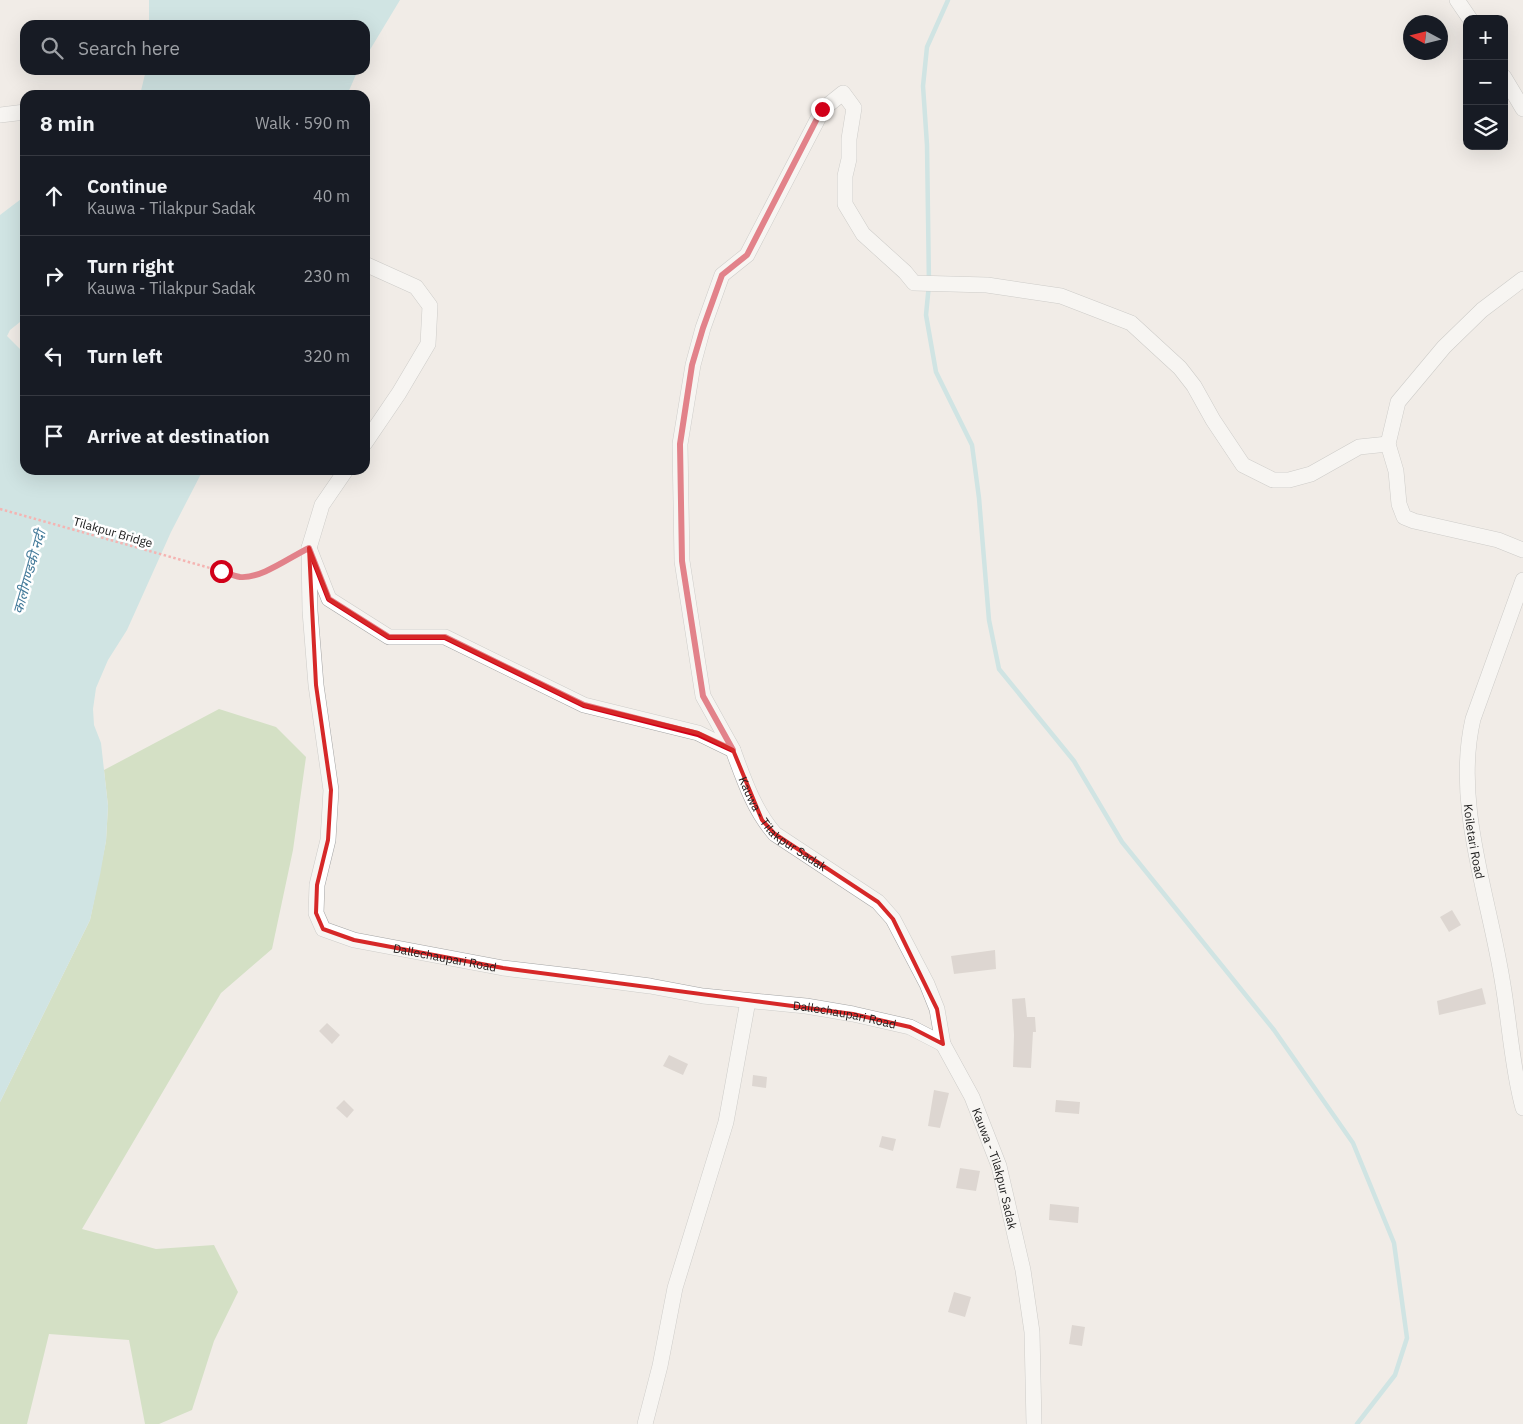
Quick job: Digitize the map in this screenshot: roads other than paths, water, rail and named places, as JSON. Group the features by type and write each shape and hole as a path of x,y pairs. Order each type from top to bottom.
{"street":[{"path":"1457,0 1467,15"},
{"path":"1508,84 1523,109"},
{"name":"Kauwa - Tilakpur Sadak","path":"1034,1424 1032,1332 1024,1270 999,1166 972,1097 943,1044 938,1009 893,919 878,902 775,834 762,820 746,787 733,750 703,696 682,561 680,444 692,365 722,275 747,255 822,109 843,93 854,108 850,139 850,159 845,176 845,204 863,234 905,272 914,283 987,284 1061,296 1131,323 1180,368 1194,386 1213,420 1243,465 1272,480 1289,480 1311,474 1359,447 1388,444"},
{"path":"0,115 20,113"},
{"path":"370,266 416,287 430,306 428,344 399,393 370,436"},
{"path":"1523,279 1482,310 1444,347 1407,389 1398,402 1388,444 1396,471 1400,504 1404,517 1414,522 1498,540 1523,550"},
{"name":"Dallechaupari Road","path":"343,475 322,505 309,548 310,611 316,685 331,790 328,840 317,885 316,913 324,929 354,940 502,968 650,986 703,996 853,1014 910,1027 943,1044"},
{"path":"309,548 329,599 389,637 445,637 584,705 698,734 733,750"},
{"name":"Koiletari Road","path":"1523,580 1473,718 1468,742 1471,824 1503,984 1515,1077 1523,1108"},
{"path":"645,1424 660,1366 675,1288 726,1122 748,1001"}],"water":[{"path":"149,0 400,0 370,50 370,20 149,20"},
{"path":"145,75 356,75 349,90 141,90"},
{"name":"कालीगण्डकी नदी","path":"20,200 20,322 10,330 7,336 20,349 20,475 200,475 171,532 127,630 108,660 96,688 93,709 94,725 101,743 108,806 106,841 90,920 0,1102 0,215"}],"waterway":[{"path":"948,0 927,47 923,86 927,145 929,284 926,315 936,372 972,445 979,498 989,620 999,669 1074,761 1122,842 1274,1030 1353,1143 1394,1243 1407,1338 1395,1375 1357,1424"}]}
